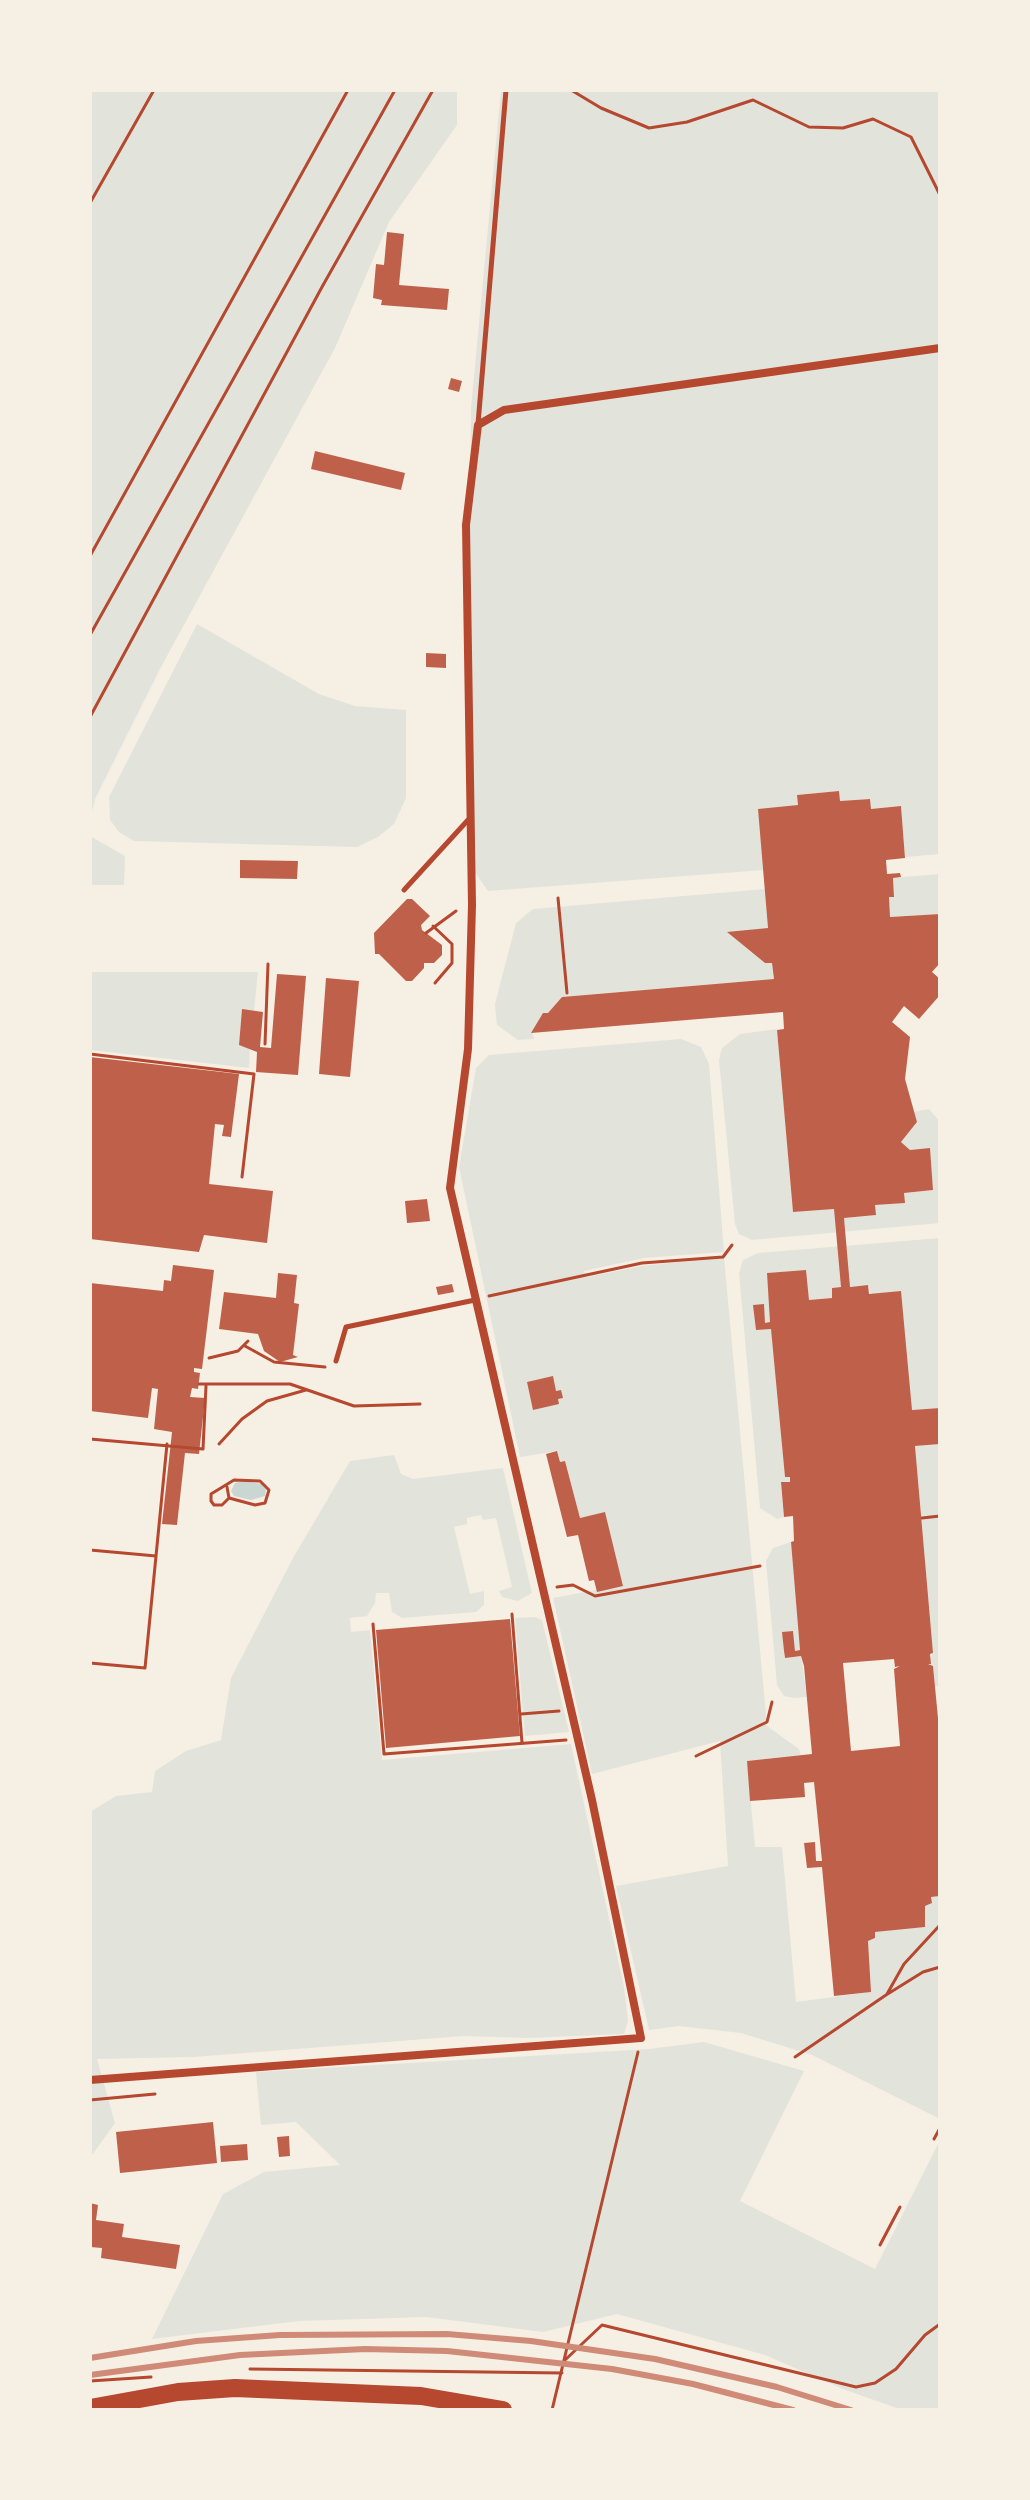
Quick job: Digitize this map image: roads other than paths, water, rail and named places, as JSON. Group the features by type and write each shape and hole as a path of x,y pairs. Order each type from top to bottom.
{"main road":[{"path":"90,2408 178,2392 235,2388 421,2396 503,2410"}],"street":[{"path":"90,2080 257,2064 641,2038 578,1739 450,1188 468,1049 472,905 468,820 466,525 478,425 504,410 940,348"}],"lane":[{"path":"478,425 506,90"},
{"path":"404,890 468,820"},
{"path":"336,1364 346,1327 475,1300"}],"railway":[{"path":"90,2358 196,2341 280,2335 447,2334 531,2341 655,2359 777,2387 851,2410"},
{"path":"90,2375 240,2355 365,2349 447,2351 612,2369 693,2384 793,2410"}]}
